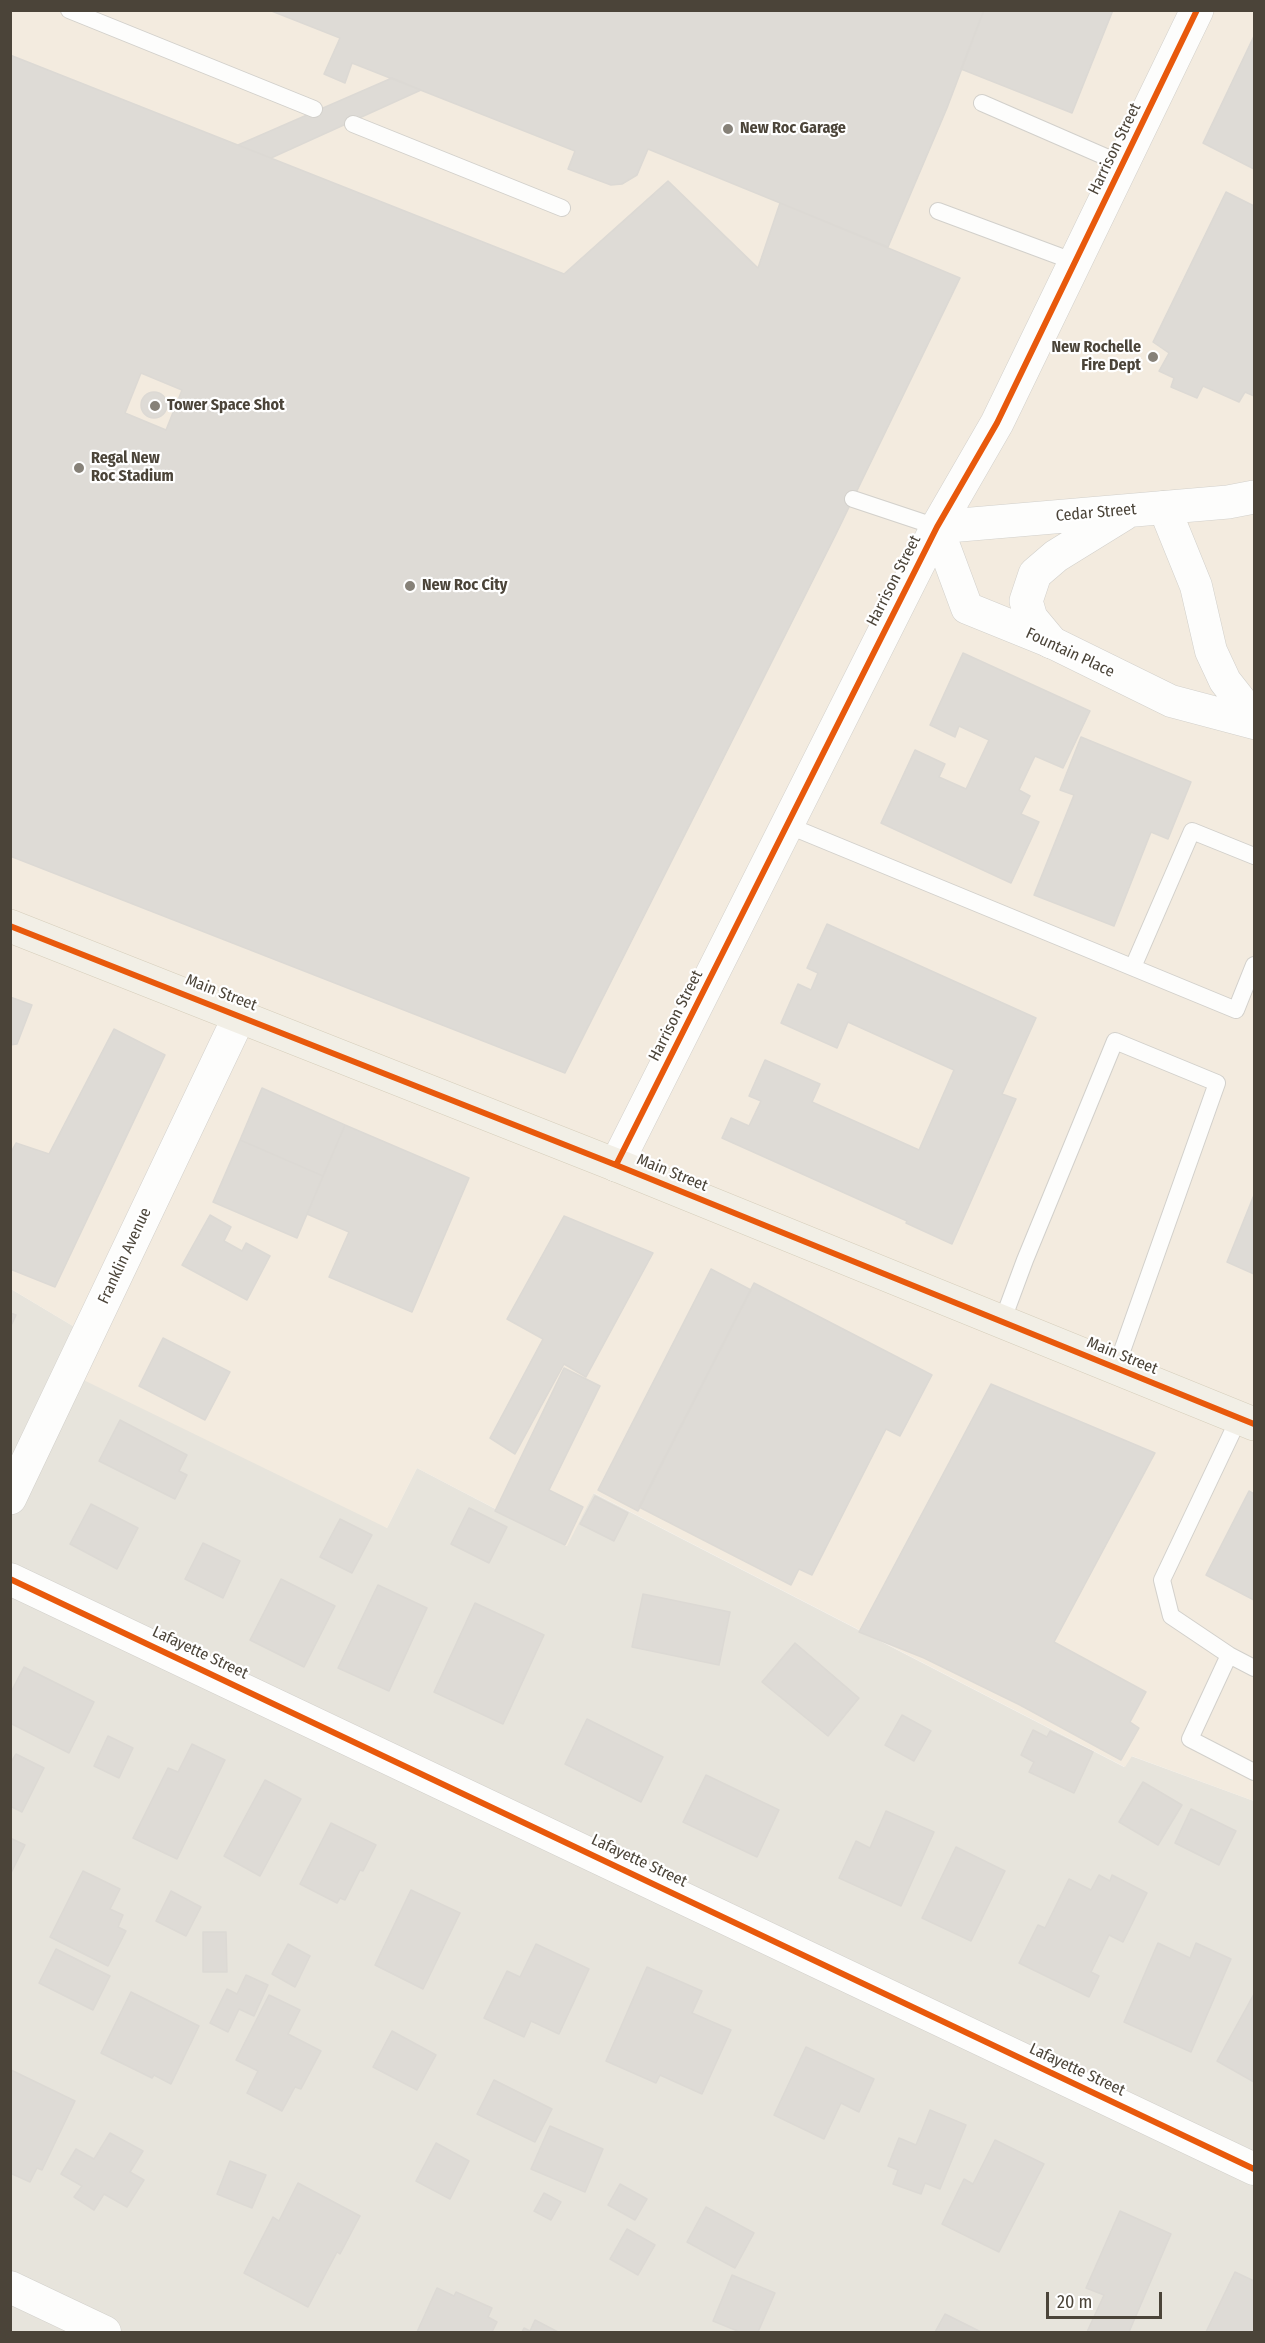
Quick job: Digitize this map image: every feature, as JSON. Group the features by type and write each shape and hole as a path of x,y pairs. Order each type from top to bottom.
{"main road":[{"name":"Main Street","path":"10,926 615,1165 1247,1421"}],"street":[{"name":"Harrison Street","path":"615,1165 937,527 997,423 1197,10"},
{"name":"Cedar Street","path":"937,527 1228,502 1254,497"},
{"name":"Fountain Place","path":"1164,507 1196,586 1211,651 1225,681 1254,721"},
{"path":"1051,642 1031,618 1026,602 1035,574 1056,556 1130,510"},
{"name":"Fountain Place","path":"937,527 967,608 1051,642 1171,701 1254,721"},
{"name":"Franklin Avenue","path":"10,1498 240,1015"},
{"name":"Lafayette Street","path":"10,1579 1254,2169"},
{"path":"10,2287 105,2332"}],"lane":[{"path":"69,10 314,109"},
{"path":"982,103 1122,164"},
{"path":"353,124 562,208"},
{"path":"938,211 1075,262"},
{"path":"853,499 937,527"},
{"path":"787,825 1236,1010 1254,965"},
{"path":"1133,967 1192,831 1254,856"},
{"path":"1002,1322 1115,1041 1217,1083 1116,1368"},
{"path":"1247,1421 1162,1580 1171,1616 1229,1655 1254,1668"},
{"path":"1229,1655 1190,1738 1254,1772"}],"shaded area":[{"path":"11,11 1254,11 1254,1801 1132,1756 1125,1767 594,1493 567,1546 417,1468 387,1528 63,1370 78,1329 11,1289"},
{"path":"11,1289 78,1329 387,1528 417,1468 566,1546 593,1493 1124,1767 1131,1756 1254,1801 1254,2332 11,2332"}],"building":[{"name":"New Roc Garage","path":"269,10 984,10 947,108 888,247 648,149 637,175 622,184 611,185 568,169 575,151 352,63 345,83 324,74 340,38"},
{"path":"984,10 1113,10 1072,113 961,69"},
{"path":"1254,36 1254,169 1203,143"},
{"name":"New Roc City","path":"10,55 564,274 668,181 758,268 780,203 960,278 836,534 565,1073 10,856","holes":["141,373 182,390 166,430 125,413"]},
{"path":"392,78 421,90 271,158 238,145"},
{"path":"1226,192 1254,206 1254,396 1245,392 1239,402 1203,386 1197,398 1171,387 1174,378 1159,371 1169,353 1153,342"},
{"name":"Tower Space Shot","path":"154,392 163,396 167,405 163,414 154,418 145,414 141,405 145,396"},
{"path":"963,653 1090,711 1063,768 1035,756 1019,790 1030,796 1021,814 1039,822 1011,883 881,823 915,750 945,764 939,777 966,789 989,740 959,726 955,737 930,725"},
{"path":"1081,737 1191,782 1168,839 1151,832 1114,926 1034,895 1074,795 1060,790"},
{"path":"827,924 1036,1018 1002,1094 1016,1099 952,1244 906,1223 907,1221 722,1138 731,1118 749,1126 761,1101 749,1096 765,1060 820,1084 812,1102 919,1150 954,1070 848,1022 837,1048 781,1023 798,984 811,990 818,973 807,968"},
{"path":"10,997 32,1005 17,1044 10,1045"},
{"path":"114,1029 165,1055 55,1287 10,1269 10,1154 16,1143 49,1154"},
{"path":"262,1088 345,1125 323,1176 240,1140"},
{"path":"345,1125 469,1178 412,1312 329,1277 349,1232 307,1214"},
{"path":"240,1140 323,1176 297,1238 213,1202"},
{"path":"1254,1195 1254,1274 1227,1262"},
{"path":"210,1215 231,1227 224,1241 242,1251 246,1243 270,1256 247,1300 182,1265"},
{"path":"564,1216 653,1253 586,1377 564,1364 515,1454 490,1438 543,1339 507,1319"},
{"path":"711,1269 751,1290 638,1511 598,1490"},
{"path":"754,1283 932,1375 900,1436 886,1429 812,1575 799,1569 791,1585 639,1507"},
{"path":"10,1313 16,1315 10,1328"},
{"path":"163,1338 230,1372 205,1420 139,1386"},
{"path":"564,1368 600,1386 549,1490 583,1507 565,1545 495,1511"},
{"path":"991,1384 1155,1453 1054,1642 1146,1692 1130,1722 1139,1728 1121,1760 1020,1705 924,1658 859,1632"},
{"path":"120,1420 187,1455 179,1471 187,1475 175,1499 99,1461"},
{"path":"1249,1491 1254,1494 1254,1600 1206,1575"},
{"path":"595,1496 628,1513 614,1541 580,1524"},
{"path":"91,1504 138,1528 117,1569 70,1544"},
{"path":"469,1508 507,1527 489,1563 451,1544"},
{"path":"340,1519 372,1535 352,1573 320,1557"},
{"path":"203,1543 240,1561 223,1598 185,1579"},
{"path":"281,1579 335,1606 304,1667 250,1640"},
{"path":"378,1585 427,1608 389,1691 338,1668"},
{"path":"643,1594 730,1612 719,1665 632,1647"},
{"path":"475,1603 544,1635 503,1724 434,1692"},
{"path":"795,1643 859,1698 828,1736 762,1682"},
{"path":"24,1667 94,1702 69,1753 10,1723 10,1694"},
{"path":"902,1715 931,1731 914,1761 885,1745"},
{"path":"587,1719 663,1757 641,1802 565,1764"},
{"path":"1033,1730 1047,1737 1050,1731 1093,1752 1074,1793 1029,1772 1034,1762 1021,1755"},
{"path":"108,1736 133,1748 119,1778 94,1766"},
{"path":"192,1744 225,1760 177,1859 133,1838 168,1768 178,1772"},
{"path":"16,1754 44,1768 22,1812 10,1806 10,1764"},
{"path":"706,1775 779,1810 757,1857 683,1822"},
{"path":"265,1780 301,1799 260,1876 224,1856"},
{"path":"1143,1782 1182,1805 1158,1845 1119,1822"},
{"path":"1191,1809 1236,1831 1219,1865 1175,1843"},
{"path":"886,1811 934,1832 901,1906 839,1878 856,1841 870,1848"},
{"path":"331,1823 376,1845 345,1900 340,1898 337,1903 300,1884"},
{"path":"10,1838 25,1845 10,1875"},
{"path":"956,1847 1005,1871 971,1941 922,1918"},
{"path":"83,1871 120,1889 110,1909 123,1915 118,1927 126,1931 108,1966 50,1937"},
{"path":"1099,1875 1110,1881 1112,1875 1147,1893 1123,1942 1109,1935 1091,1972 1099,1976 1089,1997 1019,1963 1038,1925 1045,1928 1069,1879 1091,1890"},
{"path":"411,1890 460,1913 423,1989 375,1965"},
{"path":"171,1891 201,1907 186,1936 156,1921"},
{"path":"203,1932 226,1932 227,1972 203,1972"},
{"path":"1158,1943 1190,1958 1196,1943 1231,1959 1191,2052 1124,2022"},
{"path":"288,1944 310,1956 295,1987 272,1974"},
{"path":"536,1944 589,1969 559,2034 531,2021 524,2037 484,2018 507,1971 520,1977"},
{"path":"56,1949 110,1976 93,2010 39,1983"},
{"path":"647,1967 702,1991 692,2013 731,2030 702,2094 660,2075 656,2083 606,2061"},
{"path":"246,1975 268,1985 254,2016 239,2009 228,2032 210,2023 227,1989 237,1994"},
{"path":"131,1992 199,2026 171,2084 154,2075 152,2078 101,2053"},
{"path":"1254,1994 1254,2082 1217,2061"},
{"path":"269,1995 300,2010 288,2034 321,2051 301,2089 295,2087 282,2111 247,2093 258,2071 236,2060"},
{"path":"392,2031 436,2055 417,2090 373,2067"},
{"path":"806,2047 874,2079 859,2112 841,2103 824,2139 774,2115"},
{"path":"11,2070 75,2101 42,2170 37,2168 30,2182 10,2173"},
{"path":"494,2080 552,2109 535,2142 477,2114"},
{"path":"930,2110 966,2125 940,2189 925,2183 921,2194 893,2184 898,2170 888,2166 899,2138 916,2145"},
{"path":"550,2126 603,2149 585,2192 531,2169"},
{"path":"110,2133 143,2151 130,2172 144,2180 127,2207 104,2194 94,2210 74,2197 82,2186 61,2174 76,2149 94,2159"},
{"path":"995,2140 1044,2164 999,2252 942,2224 964,2179 973,2184"},
{"path":"436,2143 469,2161 450,2199 416,2181"},
{"path":"230,2161 266,2175 252,2208 217,2194"},
{"path":"298,2183 360,2216 340,2254 337,2252 308,2307 244,2273 273,2217 279,2221"},
{"path":"620,2184 647,2199 635,2220 608,2205"},
{"path":"544,2193 561,2202 551,2220 534,2211"},
{"path":"706,2207 754,2233 735,2268 687,2242"},
{"path":"1120,2211 1171,2234 1129,2332 1087,2332 1104,2295 1086,2288"},
{"path":"627,2229 655,2245 638,2275 610,2259"},
{"path":"1235,2272 1254,2281 1254,2332 1206,2332"},
{"path":"732,2275 775,2293 758,2332 740,2332 713,2321"},
{"path":"437,2288 454,2296 456,2292 492,2308 488,2317 497,2322 492,2332 417,2332"},
{"path":"945,2314 981,2332 935,2332"},
{"path":"535,2320 558,2332 522,2332 524,2328 530,2331"}],"cycle path":[{"path":"616,1165 937,527 997,423 1197,10"},
{"path":"10,926 616,1165 1254,1424"},
{"path":"10,1579 1254,2169"}],"place":[{"name":"New Roc Garage","path":"728,129"},
{"name":"New Rochelle Fire Dept","path":"1153,357"},
{"name":"Tower Space Shot","path":"155,406"},
{"name":"Regal New Roc Stadium","path":"79,468"},
{"name":"New Roc City","path":"410,586"}]}
